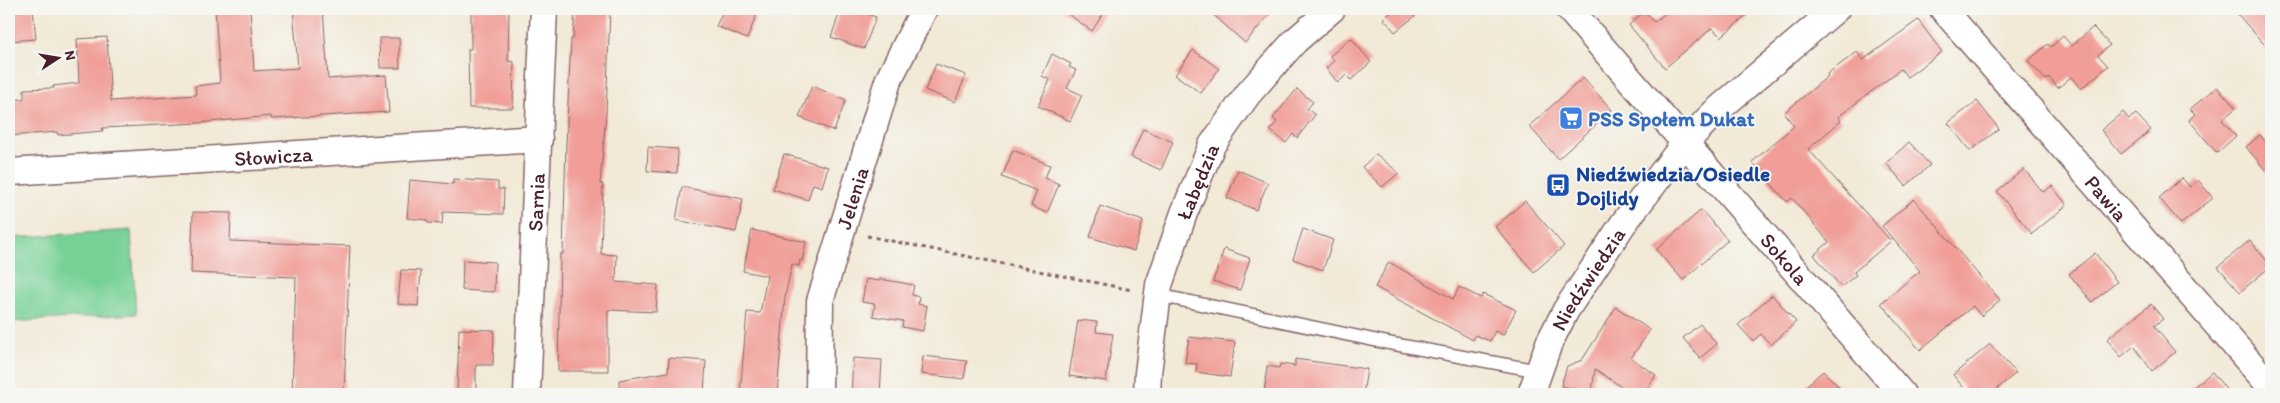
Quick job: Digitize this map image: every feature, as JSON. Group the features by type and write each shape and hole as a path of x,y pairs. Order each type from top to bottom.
{"street":[{"name":"Sarnia","path":"527,394 544,9"},
{"name":"Jelenia","path":"819,394 820,301 888,81 924,9"},
{"name":"Łabędzia","path":"1147,394 1159,285 1184,213 1212,145 1260,81 1295,41 1332,9"},
{"name":"Sokola","path":"1569,9 1902,394"},
{"name":"Niedźwiedzia","path":"1535,383 1549,343 1566,310 1624,224 1685,143 1714,113 1836,9"},
{"name":"Pawia","path":"1943,9 2271,387"},
{"name":"Słowicza","path":"9,172 539,139"}],"lane":[{"path":"1157,295 1388,343 1535,383"}],"path":[{"path":"842,231 1157,295"}],"green space":[{"path":"131,230 136,314 9,322 9,238"}],"building":[{"path":"9,9 33,9 36,39 9,41"},
{"path":"215,9 250,9 254,71 298,68 293,9 323,9 328,79 386,75 389,112 271,119 271,116 199,123 102,128 103,131 58,135 57,132 9,136 9,100 24,99 24,89 54,88 53,86 79,83 77,39 107,37 111,101 196,95 195,86 220,83"},
{"path":"471,9 509,9 508,61 514,62 513,108 469,108 468,49 471,49"},
{"path":"575,9 610,9 606,114 600,184 603,184 601,254 617,255 616,282 658,285 656,312 608,310 608,371 558,371 560,254 563,254 571,39 573,39"},
{"path":"724,9 759,9 747,39 716,26"},
{"path":"841,9 854,9 876,17 864,49 831,37"},
{"path":"1061,9 1106,9 1092,31"},
{"path":"1207,9 1274,9 1245,43"},
{"path":"1394,9 1424,9 1395,32 1384,19"},
{"path":"1671,9 1754,9 1721,37 1712,28 1665,68 1629,25 1645,11 1654,22"},
{"path":"2233,9 2271,9 2271,52"},
{"path":"1918,20 1942,52 1907,77 1901,69 1838,117 1841,121 1808,149 1891,241 1854,272 1856,275 1841,287 1814,255 1829,242 1792,198 1787,202 1752,162 1794,126 1784,113 1828,76 1827,74 1857,52 1863,60"},
{"path":"2093,27 2110,45 2098,55 2108,66 2081,89 2071,77 2058,88 2049,77 2046,80 2028,61 2048,44 2051,47 2063,36 2072,46"},
{"path":"379,38 399,38 400,68 380,68"},
{"path":"1351,38 1371,62 1351,80 1346,75 1338,83 1326,68 1334,61 1330,56"},
{"path":"1193,50 1219,69 1201,93 1175,75"},
{"path":"1052,54 1071,64 1069,67 1076,70 1067,88 1082,95 1070,121 1038,106 1050,80 1042,76"},
{"path":"936,64 966,75 955,102 925,90"},
{"name":"PSS Społem Dukat","path":"1583,78 1612,110 1558,159 1529,126"},
{"path":"812,86 846,100 834,131 799,117"},
{"path":"2217,87 2236,108 2222,120 2236,136 2217,153 2189,120 2195,114 2190,109"},
{"path":"1297,89 1313,102 1307,109 1315,115 1297,138 1293,134 1286,143 1270,130 1277,122 1273,118"},
{"path":"1977,101 1999,129 1970,151 1948,123"},
{"path":"2123,112 2129,119 2136,114 2151,130 2121,154 2101,130"},
{"path":"1143,129 1173,142 1161,170 1131,157"},
{"path":"2260,135 2271,148 2271,177 2246,147"},
{"path":"1909,142 1930,165 1906,186 1886,163"},
{"path":"648,147 678,149 677,173 647,171"},
{"path":"1013,150 1050,165 1045,178 1059,184 1047,213 1031,206 1037,191 1002,177"},
{"path":"784,154 828,167 822,187 813,184 808,200 773,189"},
{"path":"1376,154 1399,173 1382,187 1362,167"},
{"path":"2024,169 2043,192 2052,186 2067,205 2032,234 1997,191"},
{"path":"1238,170 1268,183 1256,210 1227,198"},
{"path":"2182,178 2190,187 2198,180 2213,198 2181,224 2159,198"},
{"path":"453,179 498,182 498,189 504,189 503,214 443,212 442,224 407,218 410,180 453,184"},
{"path":"682,187 743,199 736,232 676,220"},
{"path":"1914,199 2000,300 1981,316 1973,306 1920,350 1881,303 1920,271 1882,226"},
{"path":"1525,201 1564,246 1534,272 1495,227"},
{"path":"1100,206 1143,221 1134,251 1090,237"},
{"path":"1701,210 1728,240 1683,280 1656,250"},
{"path":"193,212 231,213 230,241 350,246 344,394 292,394 296,277 191,273"},
{"path":"1303,229 1333,240 1323,270 1293,259"},
{"path":"752,230 806,242 799,266 792,264 785,297 777,394 740,394 747,312 760,313 767,276 743,271"},
{"path":"2250,240 2271,266 2240,292 2218,267"},
{"path":"1224,249 1250,258 1240,290 1213,281"},
{"path":"2095,253 2117,282 2092,302 2069,274"},
{"path":"463,260 495,262 494,292 462,290"},
{"path":"1389,262 1453,299 1459,287 1481,298 1483,294 1516,310 1503,335 1495,331 1490,341 1475,335 1473,340 1375,287"},
{"path":"401,270 421,271 418,306 398,304"},
{"path":"866,279 879,281 880,279 914,285 912,295 919,297 918,304 927,306 923,331 902,327 903,321 873,316 875,304 862,302"},
{"path":"1772,295 1796,322 1771,345 1761,334 1753,341 1738,325"},
{"path":"2151,304 2163,319 2154,326 2175,352 2152,371 2134,346 2121,357 2107,339"},
{"path":"1616,307 1650,330 1631,358 1656,375 1643,394 1632,394 1595,369 1592,392 1561,386 1567,366 1582,360"},
{"path":"1078,320 1097,322 1096,332 1113,334 1106,381 1069,376"},
{"path":"1700,324 1717,344 1700,358 1683,338"},
{"path":"459,329 494,330 493,365 476,365 476,394 457,394"},
{"path":"1189,337 1235,342 1230,377 1196,372 1197,364 1185,363"},
{"path":"1990,344 2016,373 1991,394 1969,394 1953,375"},
{"path":"923,356 967,361 964,379 921,374"},
{"path":"669,358 706,361 704,394 619,388 619,380 668,372"},
{"path":"853,358 882,360 880,394 851,394"},
{"path":"1295,359 1367,369 1363,394 1264,394 1267,366 1279,368 1280,364 1295,366"},
{"path":"1823,371 1846,394 1797,394"},
{"path":"2212,372 2230,394 2185,394"}],"place":[{"name":"PSS Społem Dukat","path":"1571,118"},
{"name":"Niedźwiedzia/Osiedle Dojlidy","path":"1558,185"}]}
